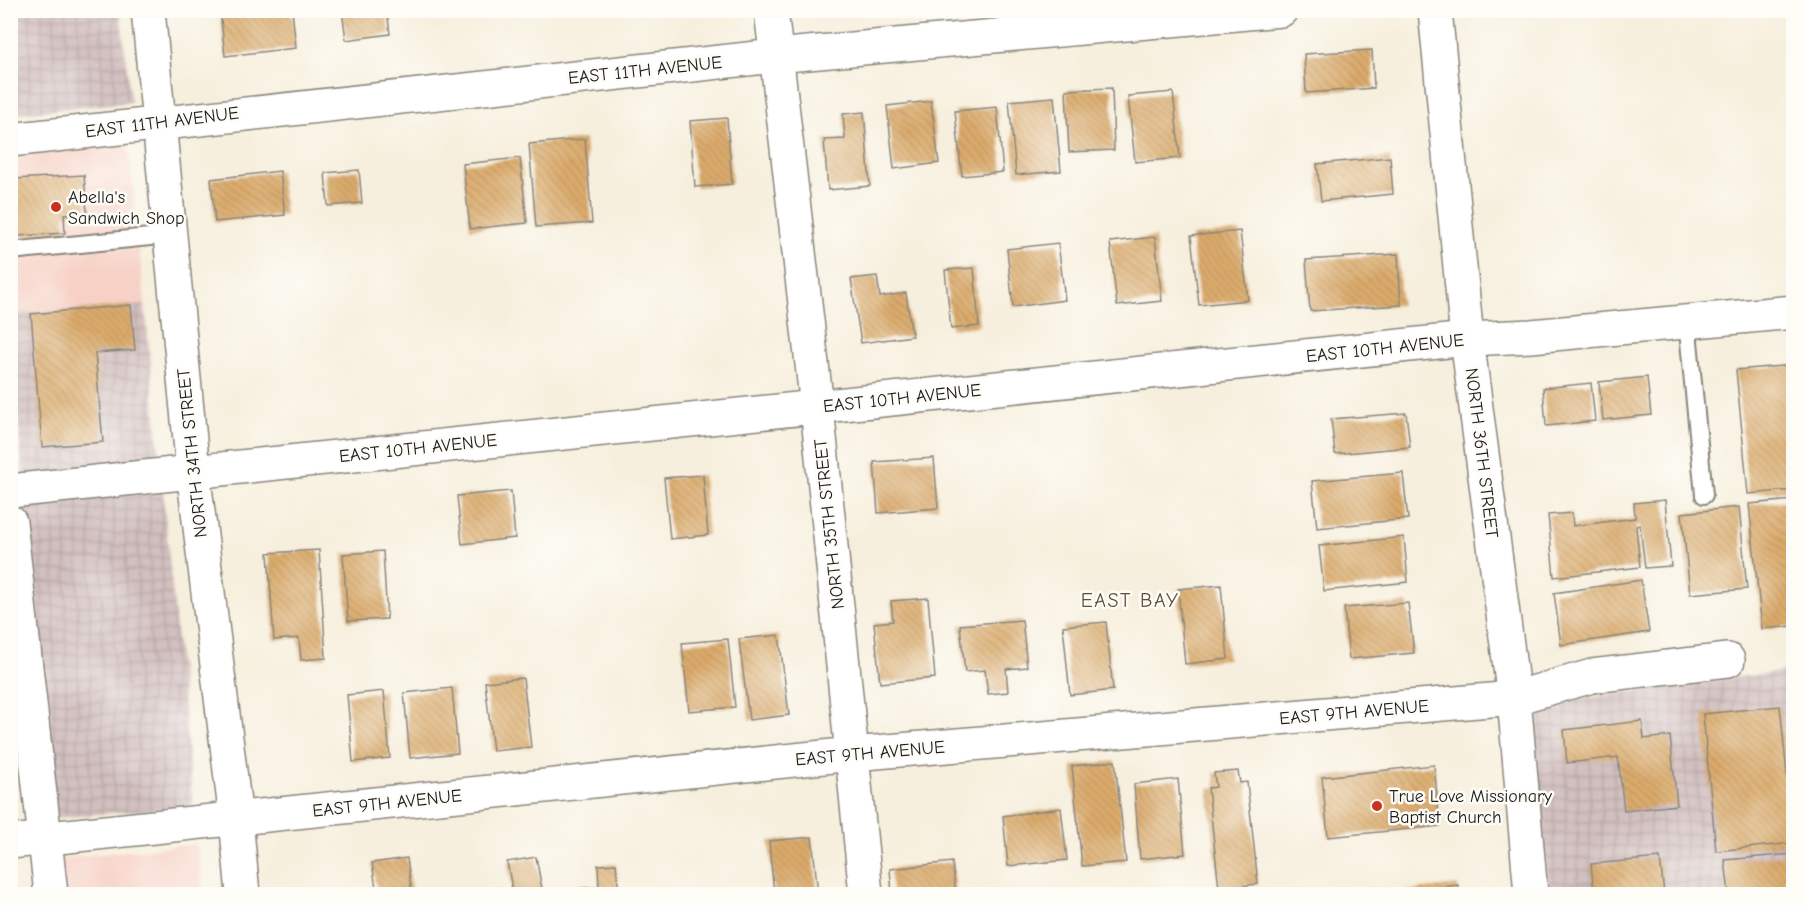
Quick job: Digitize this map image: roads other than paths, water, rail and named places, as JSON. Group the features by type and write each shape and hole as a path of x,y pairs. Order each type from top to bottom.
{"street":[{"name":"NORTH 34TH STREET","path":"148,10 193,471 236,819 243,894"},
{"name":"NORTH 35TH STREET","path":"771,10 817,407 866,894"},
{"name":"EAST 11TH AVENUE","path":"10,140 775,56 1281,10"},
{"name":"NORTH 36TH STREET","path":"1435,10 1467,339 1514,698 1531,894"},
{"name":"EAST 10TH AVENUE","path":"10,491 1467,339 1531,336 1794,312"},
{"path":"10,522 51,894"},
{"name":"EAST 9TH AVENUE","path":"10,842 852,754 1514,698 1592,676 1728,660"}],"lane":[{"path":"10,251 170,235"},
{"path":"1687,321 1704,495"}],"place":[{"name":"Abella's Sandwich Shop","path":"56,207"},
{"name":"True Love Missionary Baptist Church","path":"1377,806"}],"district":[{"name":"EAST BAY","path":"1130,600"}]}
